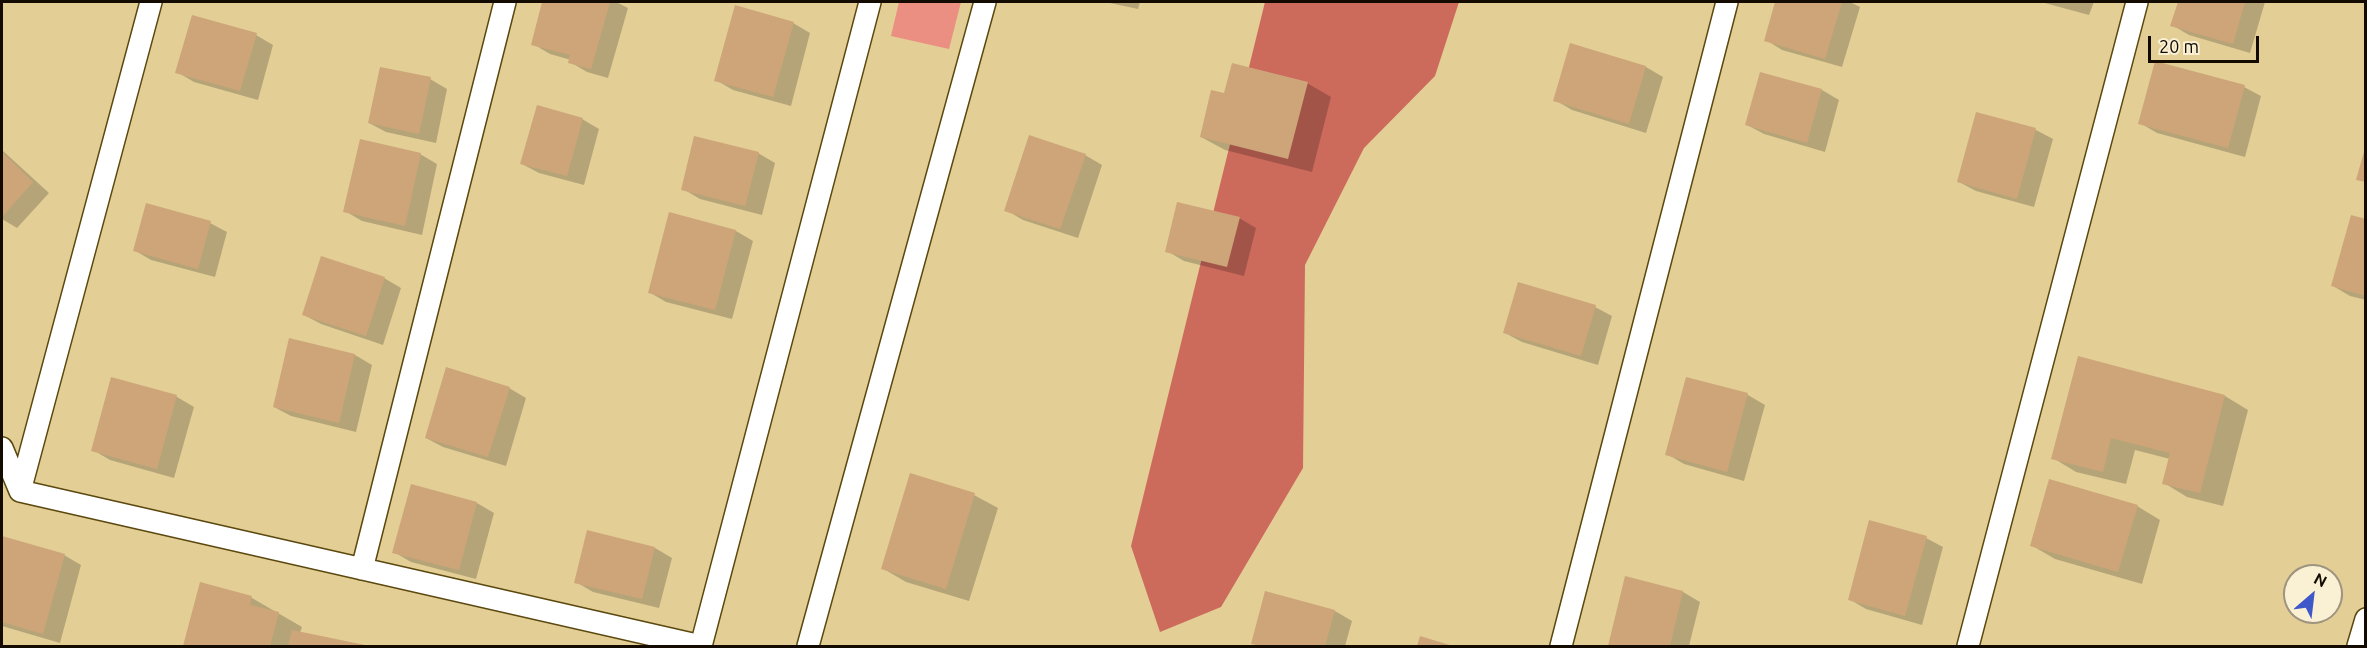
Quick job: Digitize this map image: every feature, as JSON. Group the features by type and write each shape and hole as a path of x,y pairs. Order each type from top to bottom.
{"lane":[{"path":"20,491 151,2"},
{"path":"362,569 505,2"},
{"path":"20,491 703,646 870,2"},
{"path":"808,646 985,2"},
{"path":"1561,646 1727,2"},
{"path":"1968,646 2137,2"},
{"path":"2,448 20,491"},
{"path":"2358,646 2366,619"}],"shaded area":[{"path":"899,2 961,2 949,49 891,36"},
{"path":"1265,2 1459,2 1435,76 1364,148 1305,265 1303,468 1221,607 1160,632 1131,546"}],"building":[{"path":"542,2 610,2 591,69 568,63 570,55 531,45"},
{"path":"1775,2 1842,2 1825,59 1764,41"},
{"path":"2178,2 2245,2 2233,44 2170,26"},
{"path":"735,5 794,22 773,97 714,81"},
{"path":"192,15 257,33 240,91 175,73"},
{"path":"1570,43 1646,66 1629,124 1553,101"},
{"path":"2155,61 2245,85 2228,148 2138,124"},
{"path":"1232,63 1308,82 1288,159 1200,137 1211,90 1224,93"},
{"path":"380,67 431,77 419,134 368,123"},
{"path":"1760,72 1822,89 1807,143 1745,125"},
{"path":"537,105 583,118 567,176 520,164"},
{"path":"1976,112 2036,128 2017,199 1957,182"},
{"path":"1029,135 1086,154 1060,229 1004,211"},
{"path":"694,136 759,152 745,206 681,190"},
{"path":"360,139 421,153 405,226 343,212"},
{"path":"2366,148 2366,182 2356,180"},
{"path":"2,152 33,182 2,217"},
{"path":"1177,202 1240,217 1227,267 1165,252"},
{"path":"146,203 211,221 198,269 133,251"},
{"path":"669,212 736,230 715,310 648,293"},
{"path":"2351,215 2366,219 2366,296 2331,286"},
{"path":"321,256 385,277 366,336 302,315"},
{"path":"1518,282 1596,305 1581,356 1503,333"},
{"path":"289,338 355,354 339,423 273,407"},
{"path":"2078,356 2225,395 2200,493 2162,484 2170,453 2111,438 2103,472 2051,459"},
{"path":"446,367 510,387 488,457 425,438"},
{"path":"111,377 177,395 157,469 91,451"},
{"path":"1686,377 1748,393 1727,472 1665,455"},
{"path":"910,473 975,493 946,589 881,569"},
{"path":"2049,479 2138,505 2118,572 2030,546"},
{"path":"411,484 477,502 459,570 392,553"},
{"path":"1869,520 1927,536 1905,616 1848,600"},
{"path":"587,530 655,547 642,599 574,583"},
{"path":"2,536 65,554 43,634 2,622"},
{"path":"1625,576 1683,591 1670,646 1608,646"},
{"path":"200,582 252,596 250,605 279,612 270,646 183,646"},
{"path":"1265,591 1335,610 1325,646 1251,644"},
{"path":"292,630 365,645 365,646 288,646"},
{"path":"1420,636 1453,646 1417,646"}]}
